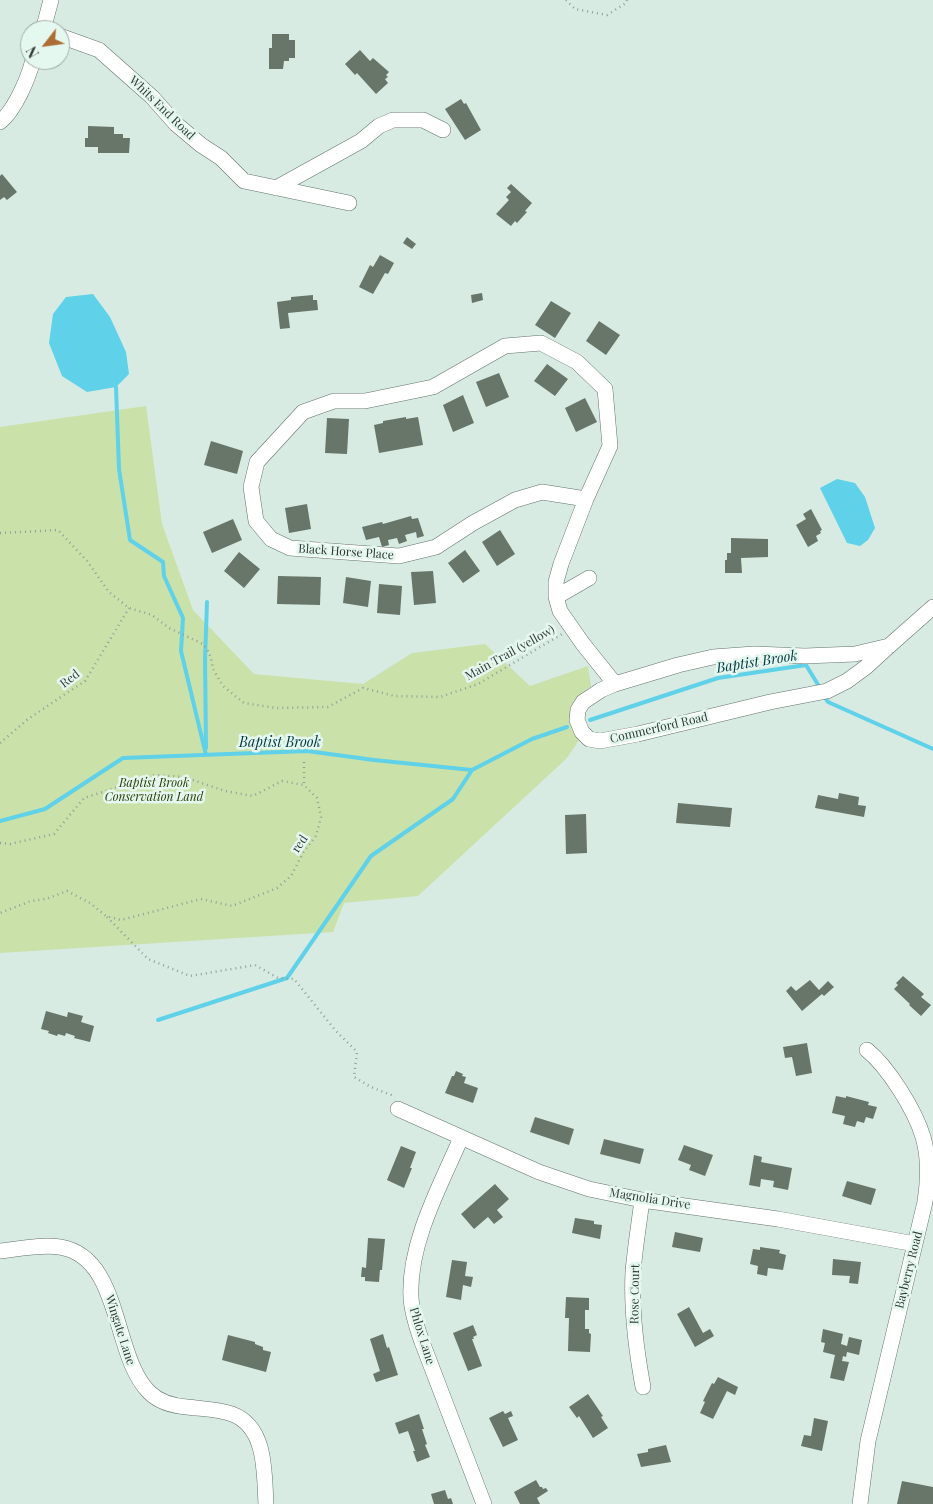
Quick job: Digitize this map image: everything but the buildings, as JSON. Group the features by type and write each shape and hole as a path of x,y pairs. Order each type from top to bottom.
{"street":[{"path":"46,20 51,0"},
{"name":"Whits End Road","path":"70,40 99,50 152,97 176,124 201,145 222,158 244,181 349,203"},
{"path":"0,122 8,115 30,70"},
{"path":"276,188 361,141 379,126 393,120 423,120 444,130"},
{"name":"Black Horse Place","path":"556,597 556,582 561,564 586,499 610,446 605,389 577,362 540,343 505,346 433,387 365,401 334,401 303,412 257,462 251,486 256,521 271,539 290,548 399,556 436,547 473,523 515,500 542,492 586,499"},
{"path":"589,578 556,597 560,611 615,684"},
{"name":"Commerford Road","path":"889,646 856,654 805,656 754,654 714,657 678,665 615,684 583,702 578,710 577,720 582,732 589,739 600,741 613,740 723,712 827,691 847,681 889,646 933,607"},
{"name":"Bayberry Road","path":"860,1504 868,1441 927,1189 926,1150 923,1137 908,1104 884,1067 877,1058 866,1050"},
{"name":"Magnolia Drive","path":"398,1109 539,1172 589,1189 642,1200 778,1219 915,1244"},
{"name":"Phlox Lane","path":"460,1138 417,1244 412,1269 411,1299 414,1318 422,1342 484,1504"},
{"name":"Rose Court","path":"642,1200 633,1297 634,1323 643,1387"},
{"name":"Wingate Lane","path":"0,1251 53,1246 70,1250 85,1259 97,1271 106,1288 131,1363 140,1382 149,1392 158,1400 170,1404 232,1414 252,1429 259,1444 263,1461 266,1504"}],"path":[{"path":"566,0 575,9 607,15 626,3 627,0"},
{"name":"Main Trail (yellow)","path":"0,533 58,530 86,561 109,592 129,608 152,615 177,632 203,644 212,658 213,669 223,686 244,703 276,708 328,707 363,688 395,696 440,696 478,684 572,628"},
{"name":"Red","path":"0,744 28,719 85,681 129,608"},
{"path":"0,843 10,844 54,834 84,798 155,775 184,777 226,791 252,796 282,781 304,785 304,762"},
{"name":"red","path":"106,916 121,920 201,898 232,906 277,888 291,876 304,851 316,836 321,817 317,798 304,785"},
{"path":"0,913 31,901 46,899 67,891 90,903 106,916 148,959 190,976 255,965 278,978 294,979 335,1030 357,1052 354,1077 371,1087 391,1094 398,1109"}],"green space":[{"name":"Baptist Brook Conservation Land","path":"146,406 162,524 193,610 254,674 363,684 412,653 485,644 530,686 588,666 591,686 579,695 575,702 580,739 566,759 418,896 344,903 333,932 0,953 0,427"}],"water":[{"path":"93,294 110,317 126,352 129,374 116,387 87,392 62,376 49,343 53,314 66,297"},
{"path":"837,479 855,483 865,497 875,528 868,540 860,546 847,543 820,488"}],"waterway":[{"path":"116,387 119,469 130,540 163,562 164,576 183,618 181,651 206,755"},
{"path":"206,748 205,659 207,602"},
{"name":"Baptist Brook","path":"590,720 718,678 806,665 820,688"},
{"name":"Baptist Brook","path":"824,696 828,702 933,749"},
{"name":"Baptist Brook","path":"0,821 45,809 123,758 307,751 472,770 532,739 567,727"},
{"path":"158,1020 287,978 371,856 453,799 472,770"}]}
